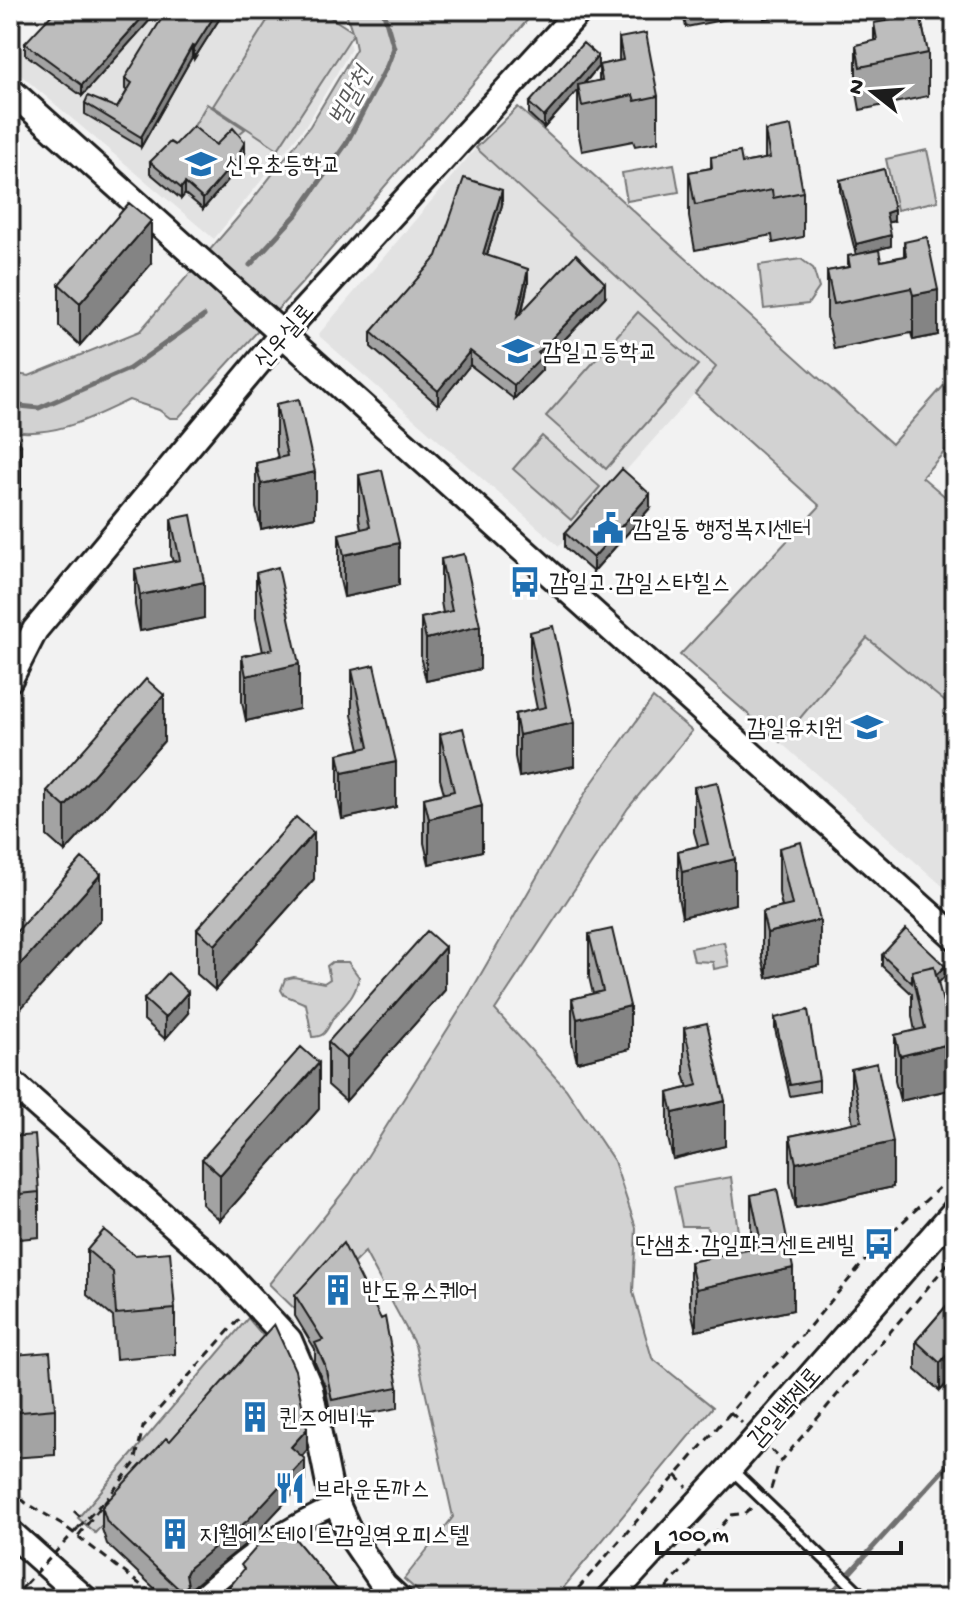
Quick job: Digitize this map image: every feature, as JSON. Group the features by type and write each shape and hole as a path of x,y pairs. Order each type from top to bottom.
{"street":[{"name":"신우실로","path":"10,679 35,630 283,333 580,10"},
{"path":"10,90 955,937"},
{"path":"10,1081 219,1265 289,1340 310,1389 330,1489 352,1538 384,1585 399,1599"},
{"name":"감일백제로","path":"609,1599 730,1468 955,1211"},
{"path":"197,1599 262,1544 300,1520 337,1505"},
{"path":"10,1532 85,1599"}],"lane":[{"path":"730,1468 866,1599"}],"path":[{"path":"569,1599 756,1383 782,1359 879,1244 955,1173"},
{"path":"657,1599 731,1515 746,1513 772,1488 778,1465 955,1255"},
{"path":"78,1536 135,1463 143,1427 244,1313"},
{"path":"12,1599 115,1488"},
{"path":"10,1489 26,1503 78,1536 159,1599"},
{"path":"74,1511 85,1521"}],"shaded area":[{"name":"신우초등학교","path":"61,10 341,10 351,49 307,124 214,239 10,66 10,62"},
{"path":"274,10 319,10 352,31 345,10 536,10 301,284 178,418 170,418 159,410 129,400 86,420 57,429 10,431 10,373 29,376 140,331 246,208 310,126 356,49 353,34 278,149 213,106"},
{"path":"207,104 245,129 217,152 190,133"},
{"path":"518,107 892,444 955,373 955,440 922,477 955,505 955,710 867,638 780,742 680,655 820,506 695,394 716,367 476,148"},
{"name":"감일고등학교","path":"476,148 717,368 559,546 318,335"},
{"path":"927,150 938,201 897,210 886,159"},
{"path":"674,164 679,192 627,201 622,173"},
{"path":"801,259 813,268 819,288 808,304 764,309 759,265"},
{"path":"638,312 698,365 606,469 546,416"},
{"path":"542,436 600,487 571,520 513,469"},
{"name":"감일유치원","path":"867,638 955,709 955,897 780,742"},
{"path":"653,698 692,731 628,808 495,1010 566,1089 614,1161 636,1228 633,1292 652,1358 713,1407 554,1599 427,1599 404,1579 453,1517 415,1345 365,1252 301,1315 269,1284 350,1184 466,1000 587,790"},
{"path":"724,942 729,966 714,969 713,962 694,961 691,948"},
{"path":"332,962 348,962 359,977 350,999 324,1033 312,1037 306,1004 284,995 281,990 285,979 294,977 324,983 330,979 327,966"},
{"path":"731,1177 738,1232 710,1236 706,1226 682,1226 674,1187"},
{"path":"248,1318 270,1344 95,1533 78,1518"}],"building":[{"path":"56,10 149,10 82,85 25,43"},
{"path":"167,10 218,10 194,48 192,46 141,137 85,103 88,96 117,108 132,83 125,78"},
{"path":"896,10 919,10 928,53 860,67 856,45 877,40 874,23 898,19"},
{"path":"646,33 658,96 635,101 633,95 582,106 578,85 602,80 599,65 623,60 619,38"},
{"path":"583,43 598,56 544,117 529,103"},
{"path":"193,126 216,145 233,128 245,142 240,151 242,153 203,199 185,183 181,188 150,162 170,142 175,145"},
{"path":"791,126 803,192 773,198 772,190 695,205 689,172 712,168 711,157 740,152 742,163 770,158 765,131"},
{"path":"884,169 894,210 886,213 891,235 856,244 840,180"},
{"name":"감일고등학교","path":"464,178 502,190 483,254 528,269 517,317 576,254 605,283 538,353 542,356 514,385 470,351 438,391 371,332 437,256"},
{"path":"129,203 151,221 80,303 59,284"},
{"path":"927,237 938,290 913,295 911,288 834,304 827,271 850,267 848,256 879,250 881,261 906,256 904,242"},
{"path":"299,399 315,472 261,484 256,463 287,456 276,404"},
{"path":"10,423 21,445 10,451"},
{"name":"감일동 행정복지센터","path":"622,469 650,494 593,558 565,533"},
{"path":"382,470 399,543 344,555 339,534 370,527 359,475"},
{"path":"191,515 204,582 140,595 135,569 180,560 171,519"},
{"path":"464,554 480,626 426,639 421,618 452,611 441,559"},
{"path":"278,567 299,664 246,676 242,656 273,649 256,573"},
{"path":"553,626 574,723 519,735 515,714 546,707 530,632"},
{"path":"374,665 396,762 342,773 338,754 369,747 352,670"},
{"path":"146,679 164,695 65,807 47,791"},
{"path":"463,728 482,806 429,819 424,798 454,791 440,734"},
{"path":"717,782 735,859 682,872 678,851 708,844 694,787"},
{"path":"296,817 314,833 215,945 197,929"},
{"path":"801,842 820,920 767,933 762,912 792,905 779,848"},
{"path":"82,858 101,874 10,976 10,939"},
{"path":"612,929 630,1006 577,1019 572,999 603,991 589,934"},
{"path":"906,929 945,966 936,975 934,966 912,971 912,983 882,955"},
{"path":"427,931 445,947 346,1059 328,1042"},
{"path":"934,966 953,1043 900,1056 895,1035 925,1028 912,971"},
{"path":"168,973 188,992 165,1018 144,999"},
{"path":"808,1010 819,1080 790,1085 775,1018"},
{"path":"707,1023 725,1101 673,1113 668,1093 698,1085 684,1028"},
{"path":"301,1047 319,1063 220,1175 202,1159"},
{"path":"877,1063 893,1142 796,1163 790,1136 862,1121 851,1069"},
{"path":"35,1135 39,1192 10,1195 10,1137"},
{"path":"777,1189 793,1268 696,1289 690,1262 762,1247 751,1195"},
{"path":"104,1230 134,1255 170,1252 175,1309 116,1314 113,1272 87,1250"},
{"path":"343,1243 381,1319 385,1317 398,1387 332,1400 325,1365 315,1343 323,1340 295,1295"},
{"path":"955,1296 955,1345 940,1363 916,1341"},
{"path":"274,1324 295,1370 307,1429 291,1447 305,1459 248,1520 189,1568 186,1574 188,1585 181,1591 107,1522 102,1507 166,1438 170,1441"},
{"path":"10,1352 14,1355 50,1352 55,1409 10,1413"},
{"path":"287,1529 341,1594 337,1599 220,1599 244,1569 241,1565 262,1541"}],"waterway":[{"name":"벌말천","path":"250,265 297,214 346,144 387,66 394,48 383,10"},
{"name":"벌말천","path":"10,405 39,408 129,369 204,316"},
{"path":"826,1599 955,1457"}],"place":[{"name":"신우초등학교","path":"201,164"},
{"name":"감일고등학교","path":"518,351"},
{"name":"감일동 행정복지센터","path":"608,528"},
{"name":"감일고.감일스타힐스","path":"525,582"},
{"name":"감일유치원","path":"867,727"},
{"name":"단샘초.감일파크센트레빌","path":"879,1244"},
{"name":"반도유스퀘어","path":"338,1290"},
{"name":"퀸즈에비뉴","path":"255,1417"},
{"name":"브라운돈까스","path":"290,1488"},
{"name":"지웰에스테이트감일역오피스텔","path":"175,1534"}]}
